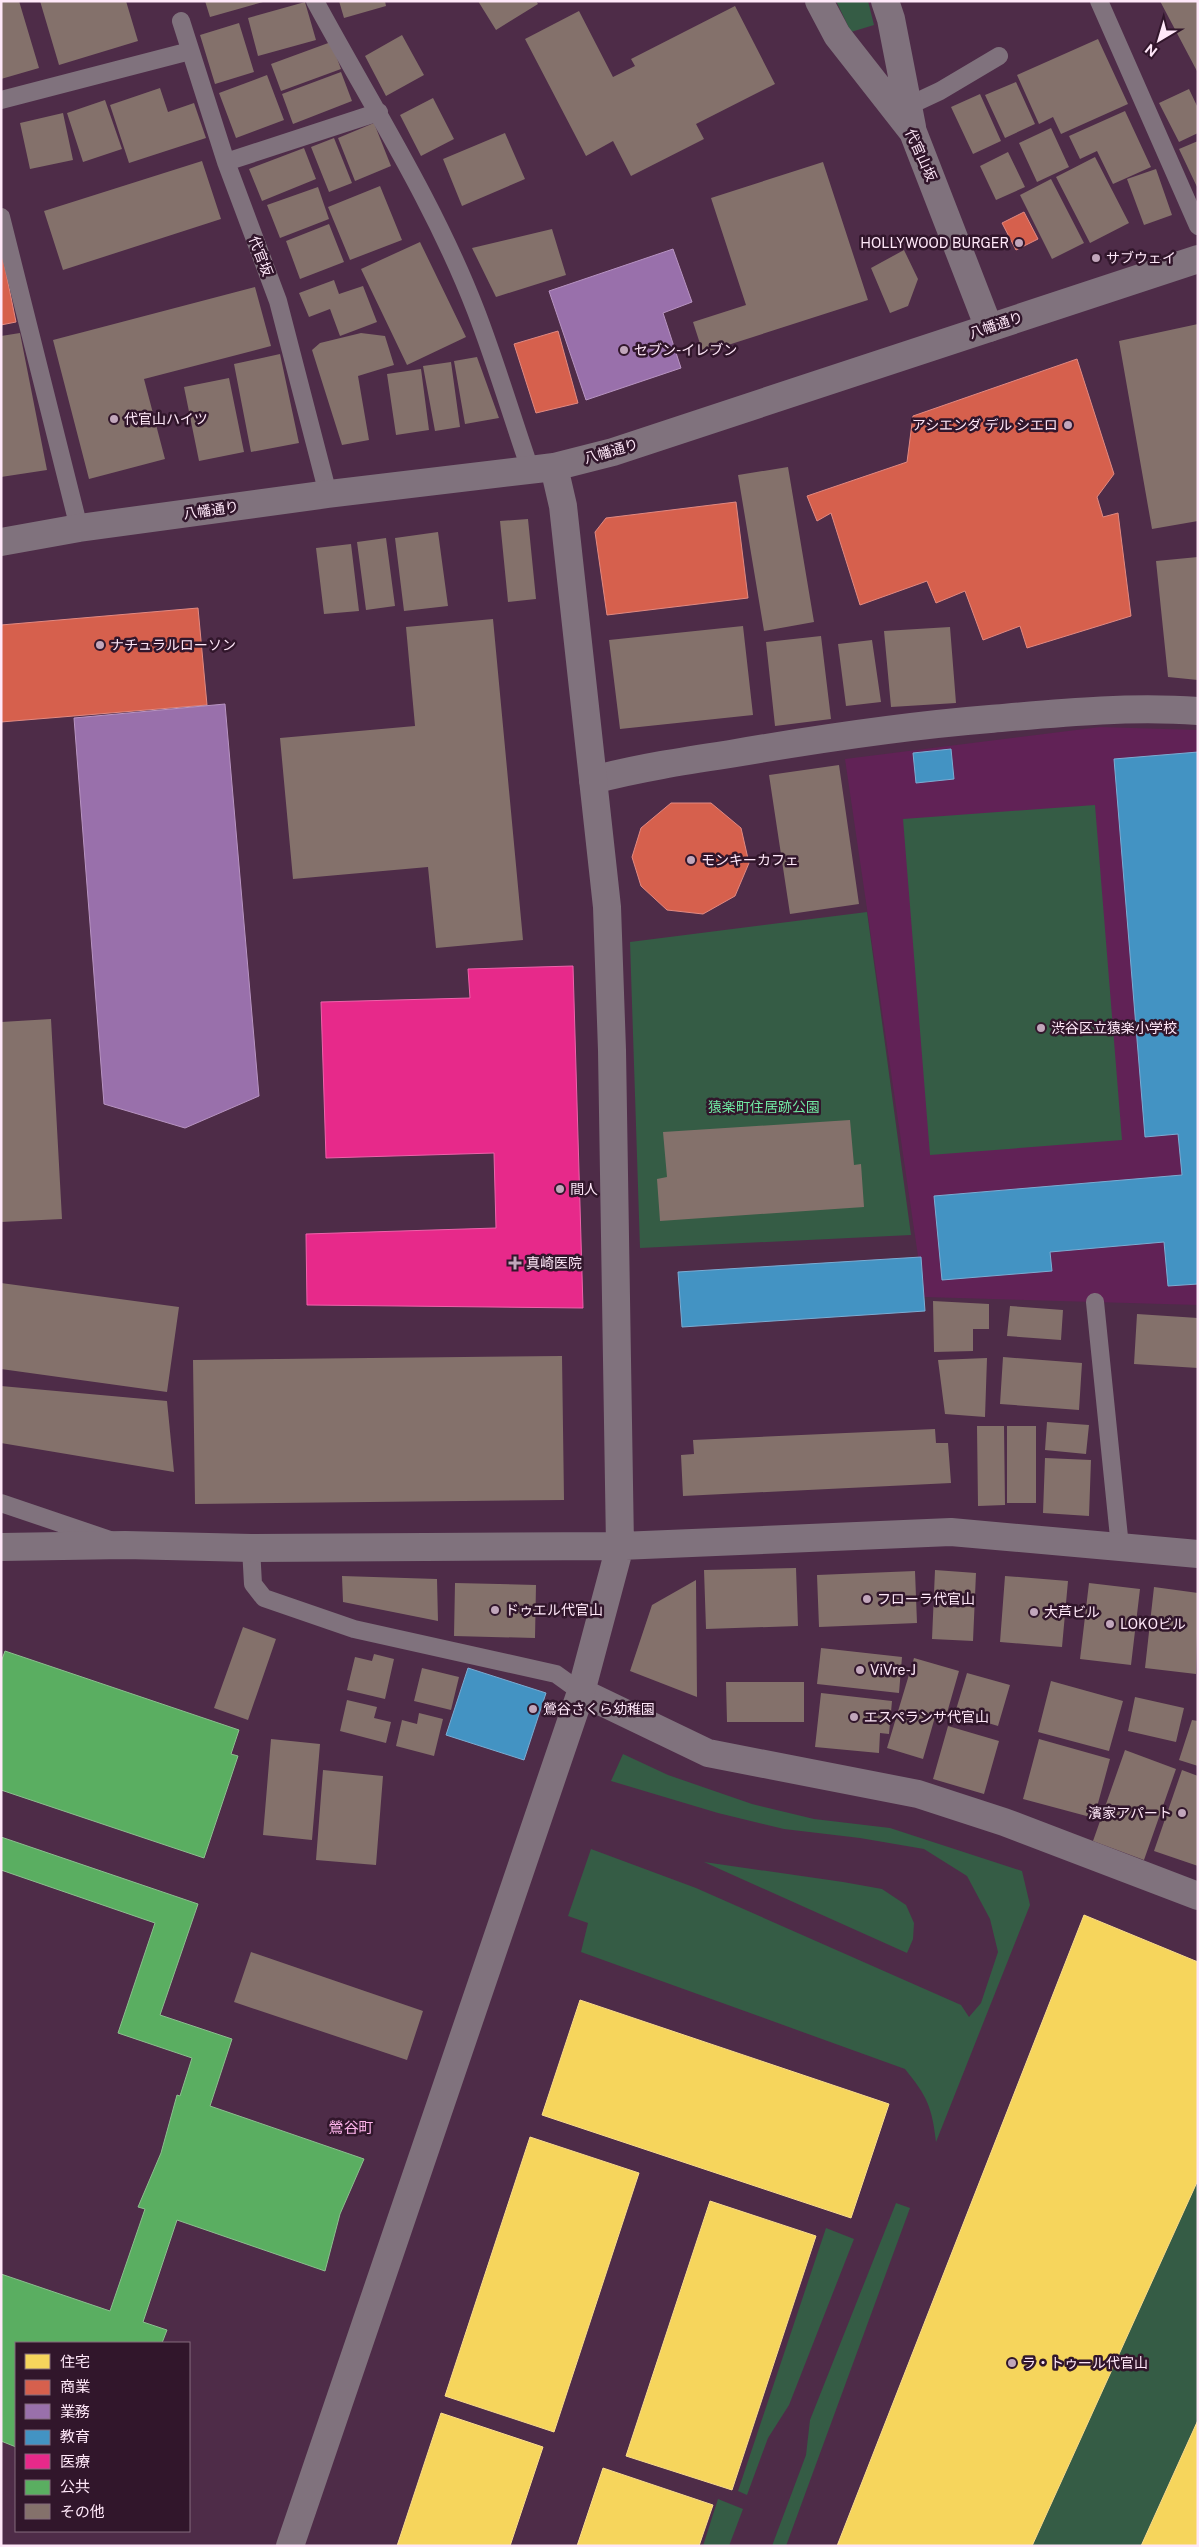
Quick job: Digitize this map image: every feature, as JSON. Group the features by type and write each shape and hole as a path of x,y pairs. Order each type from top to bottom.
{"street":[{"name":"代官山坂","path":"819,1 836,35 913,132 989,328"},
{"path":"885,1 891,19 913,132"},
{"name":"八幡通り","path":"1,542 79,528 328,494 542,468 613,452 1198,259"},
{"path":"290,2546 581,1692 620,1546 612,1031 607,907 563,506 542,468"},
{"path":"593,780 637,770 821,738 946,722 1095,710 1155,708 1198,711"},
{"path":"1,1547 125,1545 251,1548 620,1546 951,1532 1198,1554"},
{"path":"581,1692 708,1753 918,1794 1004,1822 1198,1896"}],"lane":[{"path":"315,1 379,112 442,236 476,310 542,468"},
{"path":"1099,1 1198,226"},
{"name":"代官坂","path":"181,21 226,162 278,301 328,494"},
{"path":"1,100 190,51"},
{"path":"908,106 940,91 999,56"},
{"path":"226,162 379,112"},
{"path":"1,217 79,528"},
{"path":"1095,1302 1120,1547"},
{"path":"1,1503 125,1545"},
{"path":"251,1548 253,1584 264,1598 354,1629 556,1674 581,1692"}],"shaded area":[{"name":"渋谷区立猿楽小学校","path":"1100,727 1198,730 1198,1305 924,1297 845,759"}],"green space":[{"path":"836,1 868,1 874,25 851,32"},
{"path":"1095,805 1122,1140 930,1155 903,819"},
{"name":"猿楽町住居跡公園","path":"867,912 911,1235 640,1248 630,942"},
{"path":"623,1754 668,1775 752,1804 814,1819 890,1828 1022,1871 1030,1905 936,2142 933,2120 927,2102 919,2087 905,2069 581,1952 588,1923 568,1916 591,1849 696,1888 961,2005 969,2017 981,2003 998,1952 990,1919 967,1876 924,1849 860,1838 784,1829 718,1813 611,1781"},
{"path":"704,1862 882,1889 906,1905 914,1923 913,1939 907,1953"},
{"path":"1198,2180 1198,2420 1141,2546 1032,2546"},
{"path":"896,2203 910,2208 786,2546 772,2546 806,2455 810,2420"},
{"path":"826,2228 854,2239 789,2405 768,2438 747,2495 738,2491"},
{"path":"718,2499 743,2509 729,2546 703,2546"}],"building: 住宅":[{"name":"ラ・トゥール代官山","path":"1084,1915 1198,1962 1198,2180 1032,2546 837,2546"},
{"path":"580,2000 889,2104 851,2218 542,2115"},
{"path":"530,2137 639,2173 554,2432 445,2396"},
{"path":"710,2201 816,2236 732,2490 626,2456"},
{"path":"441,2413 543,2447 510,2546 397,2546"},
{"path":"1198,2420 1198,2546 1141,2546"},
{"path":"603,2468 713,2505 699,2546 577,2546"}],"building: 商業":[{"path":"1024,212 1038,239 1016,250 1002,223"},
{"path":"1,248 16,322 1,325"},
{"path":"558,331 578,403 536,413 514,344"},
{"path":"1077,359 1114,474 1097,497 1103,517 1118,513 1131,616 1027,648 1020,626 983,640 965,591 936,603 927,581 860,605 831,513 817,521 807,496 907,462 913,416"},
{"path":"736,502 748,598 607,615 595,532 606,518"},
{"path":"198,608 207,705 1,722 1,625"},
{"name":"モンキーカフェ","path":"671,803 711,803 741,828 749,863 735,896 703,914 667,910 641,886 632,857 641,828"}],"building: 業務":[{"path":"673,249 692,302 663,313 681,368 586,400 549,291"},
{"path":"225,704 259,1096 185,1128 104,1104 74,718"}],"building: 教育":[{"path":"951,749 954,779 916,783 913,753"},
{"name":"渋谷区立猿楽小学校","path":"1198,752 1198,1284 1168,1286 1164,1242 1050,1252 1052,1271 942,1280 934,1196 1182,1175 1178,1134 1145,1137 1114,759"},
{"path":"921,1257 925,1311 682,1327 678,1272"},
{"path":"468,1668 546,1693 524,1760 446,1735"}],"building: 医療":[{"path":"573,966 583,1308 307,1305 306,1234 496,1228 494,1153 326,1158 321,1002 470,998 468,969"}],"building: 公共":[{"path":"5,1651 239,1730 231,1754 238,1756 204,1858 1,1790 1,1662"},
{"path":"1,1837 198,1904 160,2015 232,2039 210,2106 364,2159 340,2214 325,2271 177,2220 143,2322 167,2330 162,2342 15,2342 15,2447 1,2441 1,2274 110,2311 145,2209 138,2207 161,2153 177,2095 180,2096 192,2058 118,2033 155,1923 1,1870"}],"building: その他":[{"path":"1,1 19,1 39,68 1,79"},
{"path":"40,1 126,1 138,41 59,65"},
{"path":"205,1 263,1 263,2 210,17"},
{"path":"339,1 385,1 386,6 344,18"},
{"path":"478,1 536,1 538,4 496,30"},
{"path":"1160,1 1198,1 1198,73"},
{"path":"305,2 316,40 258,56 248,18"},
{"path":"735,6 775,84 696,124 704,139 631,176 613,141 586,156 525,39 579,11 613,77 635,66 631,59"},
{"path":"239,23 254,72 215,84 200,35"},
{"path":"402,35 424,75 386,96 365,56"},
{"path":"1098,39 1128,104 1061,134 1053,117 1039,124 1017,75"},
{"path":"331,42 341,69 281,91 271,64"},
{"path":"341,72 352,101 293,124 282,94"},
{"path":"267,75 284,120 236,138 219,93"},
{"path":"1016,82 1035,124 1005,138 985,95"},
{"path":"160,88 168,112 194,103 206,138 129,163 110,105"},
{"path":"1189,89 1198,108 1198,133 1179,142 1159,103"},
{"path":"980,94 1001,141 973,154 951,107"},
{"path":"433,98 454,139 421,156 400,115"},
{"path":"105,100 122,149 83,162 67,113"},
{"path":"1125,111 1151,167 1113,184 1097,151 1080,159 1069,136"},
{"path":"63,113 73,160 30,169 20,123"},
{"path":"374,123 391,166 355,181 338,138"},
{"path":"1051,128 1069,167 1037,182 1019,143"},
{"path":"505,133 525,179 462,206 443,159"},
{"path":"334,138 352,183 329,192 311,147"},
{"path":"1198,141 1198,189 1179,149"},
{"path":"304,148 316,179 262,201 249,169"},
{"path":"1008,152 1025,187 996,200 980,166"},
{"path":"1095,157 1129,223 1090,243 1056,177"},
{"path":"202,161 221,219 63,270 44,211"},
{"path":"823,162 868,300 703,353 693,322 746,305 711,198"},
{"path":"1156,169 1172,215 1144,225 1127,179"},
{"path":"1051,179 1084,243 1052,259 1020,195"},
{"path":"380,186 402,240 350,260 328,207"},
{"path":"318,187 329,219 280,238 267,205"},
{"path":"329,224 344,262 300,279 286,241"},
{"path":"552,229 566,275 496,297 472,248"},
{"path":"420,242 466,337 407,365 361,269"},
{"path":"904,250 918,279 908,306 890,313 871,268"},
{"path":"334,280 339,294 363,286 377,322 340,336 330,309 309,317 299,293"},
{"name":"代官山ハイツ","path":"255,287 271,346 144,379 165,459 89,479 53,340"},
{"path":"1198,324 1198,521 1152,529 1119,341"},
{"path":"20,333 47,470 1,477 1,336"},
{"path":"361,333 385,336 394,365 358,376 369,440 342,445 312,350 320,343"},
{"path":"280,354 299,443 251,452 234,364"},
{"path":"477,357 499,418 465,424 454,361"},
{"path":"451,362 460,427 435,431 423,366"},
{"path":"421,369 429,430 396,435 387,374"},
{"path":"229,378 244,452 199,461 184,387"},
{"path":"788,467 814,622 764,631 738,475"},
{"path":"528,519 536,599 508,602 500,521"},
{"path":"438,532 448,606 404,611 395,538"},
{"path":"386,538 395,606 366,610 357,542"},
{"path":"351,544 359,611 324,614 316,548"},
{"path":"1198,557 1198,680 1168,677 1156,561"},
{"path":"493,619 523,940 436,948 428,867 293,879 280,738 415,726 406,627"},
{"path":"743,626 753,715 620,729 609,640"},
{"path":"950,627 956,703 891,707 884,631"},
{"path":"821,636 831,719 775,726 766,642"},
{"path":"872,640 881,702 846,706 838,644"},
{"path":"839,765 859,904 790,914 769,775"},
{"path":"51,1019 62,1219 1,1222 1,1022"},
{"path":"850,1120 854,1165 861,1164 864,1207 660,1221 657,1179 667,1177 663,1132"},
{"path":"1,1283 179,1307 167,1392 1,1369"},
{"path":"933,1301 989,1304 989,1329 973,1329 973,1351 934,1352"},
{"path":"1010,1306 1063,1310 1061,1340 1007,1336"},
{"path":"1137,1314 1198,1318 1198,1368 1134,1364"},
{"path":"562,1356 564,1500 195,1504 193,1360"},
{"path":"1003,1357 1082,1363 1079,1410 1000,1404"},
{"path":"987,1358 985,1417 945,1414 938,1360"},
{"path":"1,1386 167,1401 174,1472 1,1443"},
{"path":"1047,1422 1089,1425 1086,1454 1045,1450"},
{"path":"977,1426 1004,1426 1005,1505 978,1506"},
{"path":"1007,1426 1036,1426 1036,1503 1007,1503"},
{"path":"935,1429 936,1443 948,1443 951,1483 683,1496 681,1455 694,1454 693,1440"},
{"path":"1045,1458 1091,1460 1089,1516 1043,1513"},
{"path":"796,1568 798,1626 706,1629 704,1570"},
{"path":"935,1570 976,1573 973,1641 932,1639"},
{"name":"フローラ代官山","path":"915,1571 917,1623 819,1627 817,1575"},
{"path":"342,1576 437,1579 438,1621 343,1602"},
{"name":"大芦ビル","path":"1005,1576 1068,1581 1062,1647 1000,1642"},
{"path":"696,1580 697,1697 630,1671 652,1605"},
{"name":"ドゥエル代官山","path":"455,1583 536,1585 535,1638 454,1636"},
{"name":"LOKOビル","path":"1089,1583 1140,1589 1131,1665 1080,1659"},
{"path":"1154,1587 1198,1593 1196,1674 1145,1668"},
{"path":"243,1627 276,1639 248,1720 214,1708"},
{"name":"ViVre-J","path":"821,1648 902,1657 899,1693 817,1684"},
{"path":"374,1654 394,1659 385,1699 347,1690 355,1657 372,1661"},
{"path":"914,1658 959,1671 947,1713 937,1710 923,1759 887,1748"},
{"path":"422,1668 459,1677 451,1710 414,1701"},
{"path":"967,1673 1010,1685 998,1726 955,1713"},
{"path":"1051,1681 1123,1701 1109,1751 1038,1732"},
{"path":"726,1682 804,1682 804,1722 727,1722"},
{"name":"エスペランサ代官山","path":"821,1693 892,1701 889,1734 880,1733 879,1753 815,1747"},
{"path":"1135,1697 1184,1708 1176,1742 1128,1731"},
{"path":"347,1700 377,1707 374,1718 391,1722 386,1743 340,1731"},
{"path":"419,1713 443,1719 434,1756 396,1746 402,1720 417,1724"},
{"path":"1192,1720 1198,1721 1198,1766 1179,1760"},
{"path":"948,1726 999,1741 984,1794 933,1779"},
{"path":"271,1739 320,1744 312,1840 263,1835"},
{"path":"1039,1739 1110,1759 1094,1818 1023,1799"},
{"path":"1125,1750 1176,1769 1144,1860 1093,1841"},
{"path":"323,1770 383,1776 376,1865 316,1860"},
{"name":"濱家アパート","path":"1182,1770 1198,1776 1198,1866 1154,1851"},
{"path":"251,1952 423,2011 407,2060 234,2002"}],"place":[{"name":"HOLLYWOOD BURGER","path":"1019,243"},
{"name":"サブウェイ","path":"1096,258"},
{"name":"セブン-イレブン","path":"624,350"},
{"name":"代官山ハイツ","path":"114,419"},
{"name":"アシエンダ デル シエロ","path":"1068,425"},
{"name":"ナチュラルローソン","path":"100,645"},
{"name":"モンキーカフェ","path":"691,860"},
{"name":"渋谷区立猿楽小学校","path":"1041,1028"},
{"name":"間人","path":"560,1189"},
{"name":"真崎医院","path":"515,1263"},
{"name":"フローラ代官山","path":"867,1599"},
{"name":"ドゥエル代官山","path":"495,1610"},
{"name":"大芦ビル","path":"1034,1612"},
{"name":"LOKOビル","path":"1110,1624"},
{"name":"ViVre-J","path":"860,1670"},
{"name":"鶯谷さくら幼稚園","path":"533,1709"},
{"name":"エスペランサ代官山","path":"854,1717"},
{"name":"濱家アパート","path":"1182,1813"},
{"name":"ラ・トゥール代官山","path":"1012,2363"}],"district":[{"name":"鶯谷町","path":"351,2128"}]}
